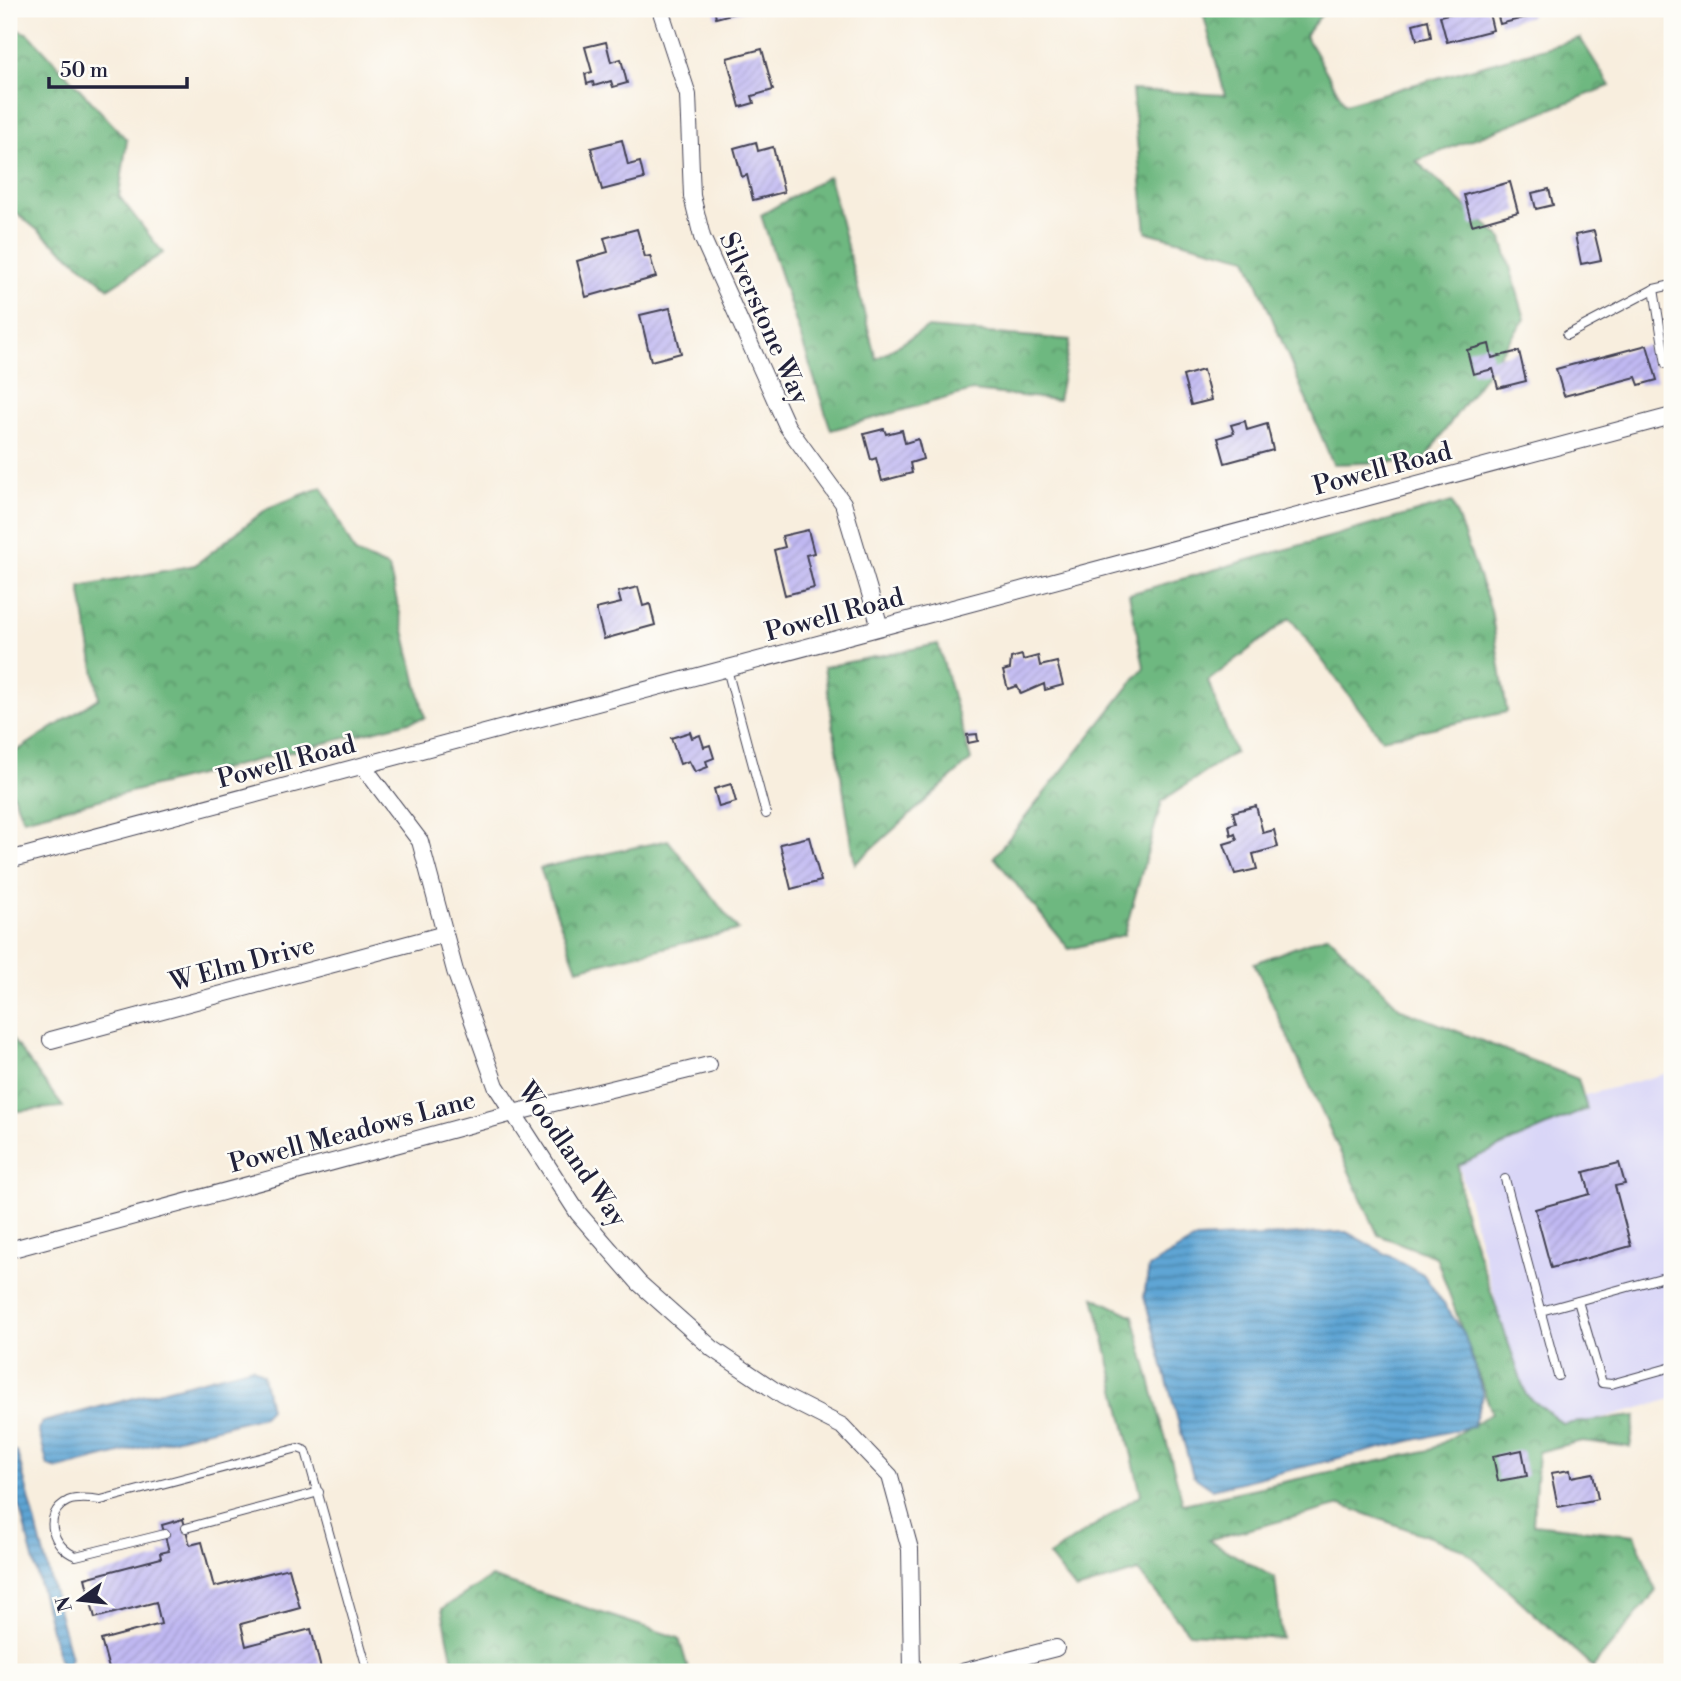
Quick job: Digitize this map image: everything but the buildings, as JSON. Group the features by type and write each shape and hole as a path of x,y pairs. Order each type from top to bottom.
{"street":[{"name":"Silverstone Way","path":"660,9 688,95 692,196 700,233 787,426 843,503 880,627"},
{"name":"Powell Road","path":"9,860 1672,416"},
{"name":"Woodland Way","path":"363,766 420,841 445,934 496,1086 578,1213 639,1283 713,1349 783,1396 842,1426 890,1476 910,1549 912,1672"},
{"name":"W Elm Drive","path":"51,1040 445,934"},
{"name":"Powell Meadows Lane","path":"9,1250 513,1113 709,1065"},
{"path":"961,1672 1056,1648"}],"lane":[{"path":"1567,335 1654,289 1672,285"},
{"path":"1654,289 1666,363"},
{"path":"727,669 766,814"},
{"path":"1505,1179 1558,1376"},
{"path":"1541,1311 1672,1275"},
{"path":"1578,1301 1602,1383 1611,1384 1672,1367"},
{"path":"165,1534 76,1556 61,1548 56,1541 52,1525 57,1510 70,1500 101,1500 298,1448 309,1455 368,1672"},
{"path":"186,1528 319,1492"}],"shaded area":[{"path":"1672,1072 1672,1399 1532,1437 1450,1131"}],"green space":[{"path":"1202,9 1326,9 1305,35 1345,104 1580,38 1610,86 1416,161 1502,239 1525,319 1423,461 1333,464 1247,258 1146,232 1132,90 1225,95"},
{"path":"9,27 29,34 127,140 119,196 163,253 109,288 9,207"},
{"path":"829,176 876,359 927,328 1070,340 1058,400 972,391 831,430 761,215"},
{"path":"322,487 355,553 389,568 425,718 23,819 9,785 9,756 99,698 80,587 195,565 268,508"},
{"path":"1452,502 1491,610 1507,712 1382,739 1290,618 1208,681 1235,752 1162,801 1124,935 1069,949 994,857 1144,667 1129,594"},
{"path":"938,644 971,760 855,864 824,667"},
{"path":"668,840 738,930 577,969 540,868"},
{"path":"1328,935 1401,1009 1578,1079 1587,1109 1458,1165 1463,1209 1526,1395 1563,1424 1636,1416 1630,1447 1582,1441 1538,1452 1533,1524 1635,1535 1656,1591 1593,1667 1463,1549 1341,1505 1208,1540 1275,1578 1282,1639 1189,1633 1138,1571 1076,1590 1049,1556 1141,1494 1094,1297 1133,1316 1183,1504 1430,1450 1492,1413 1436,1257 1378,1235 1254,963"},
{"path":"9,1035 63,1107 9,1112"},
{"path":"491,1577 679,1638 689,1672 455,1672 442,1609"}],"water":[{"path":"1346,1232 1423,1274 1464,1333 1483,1395 1473,1426 1212,1489 1193,1476 1144,1296 1149,1267 1196,1239"},
{"path":"252,1367 263,1375 270,1409 263,1416 58,1469 48,1466 38,1429 43,1422"},
{"path":"10,1449 17,1452 71,1658 66,1666 59,1660 9,1466"}]}
